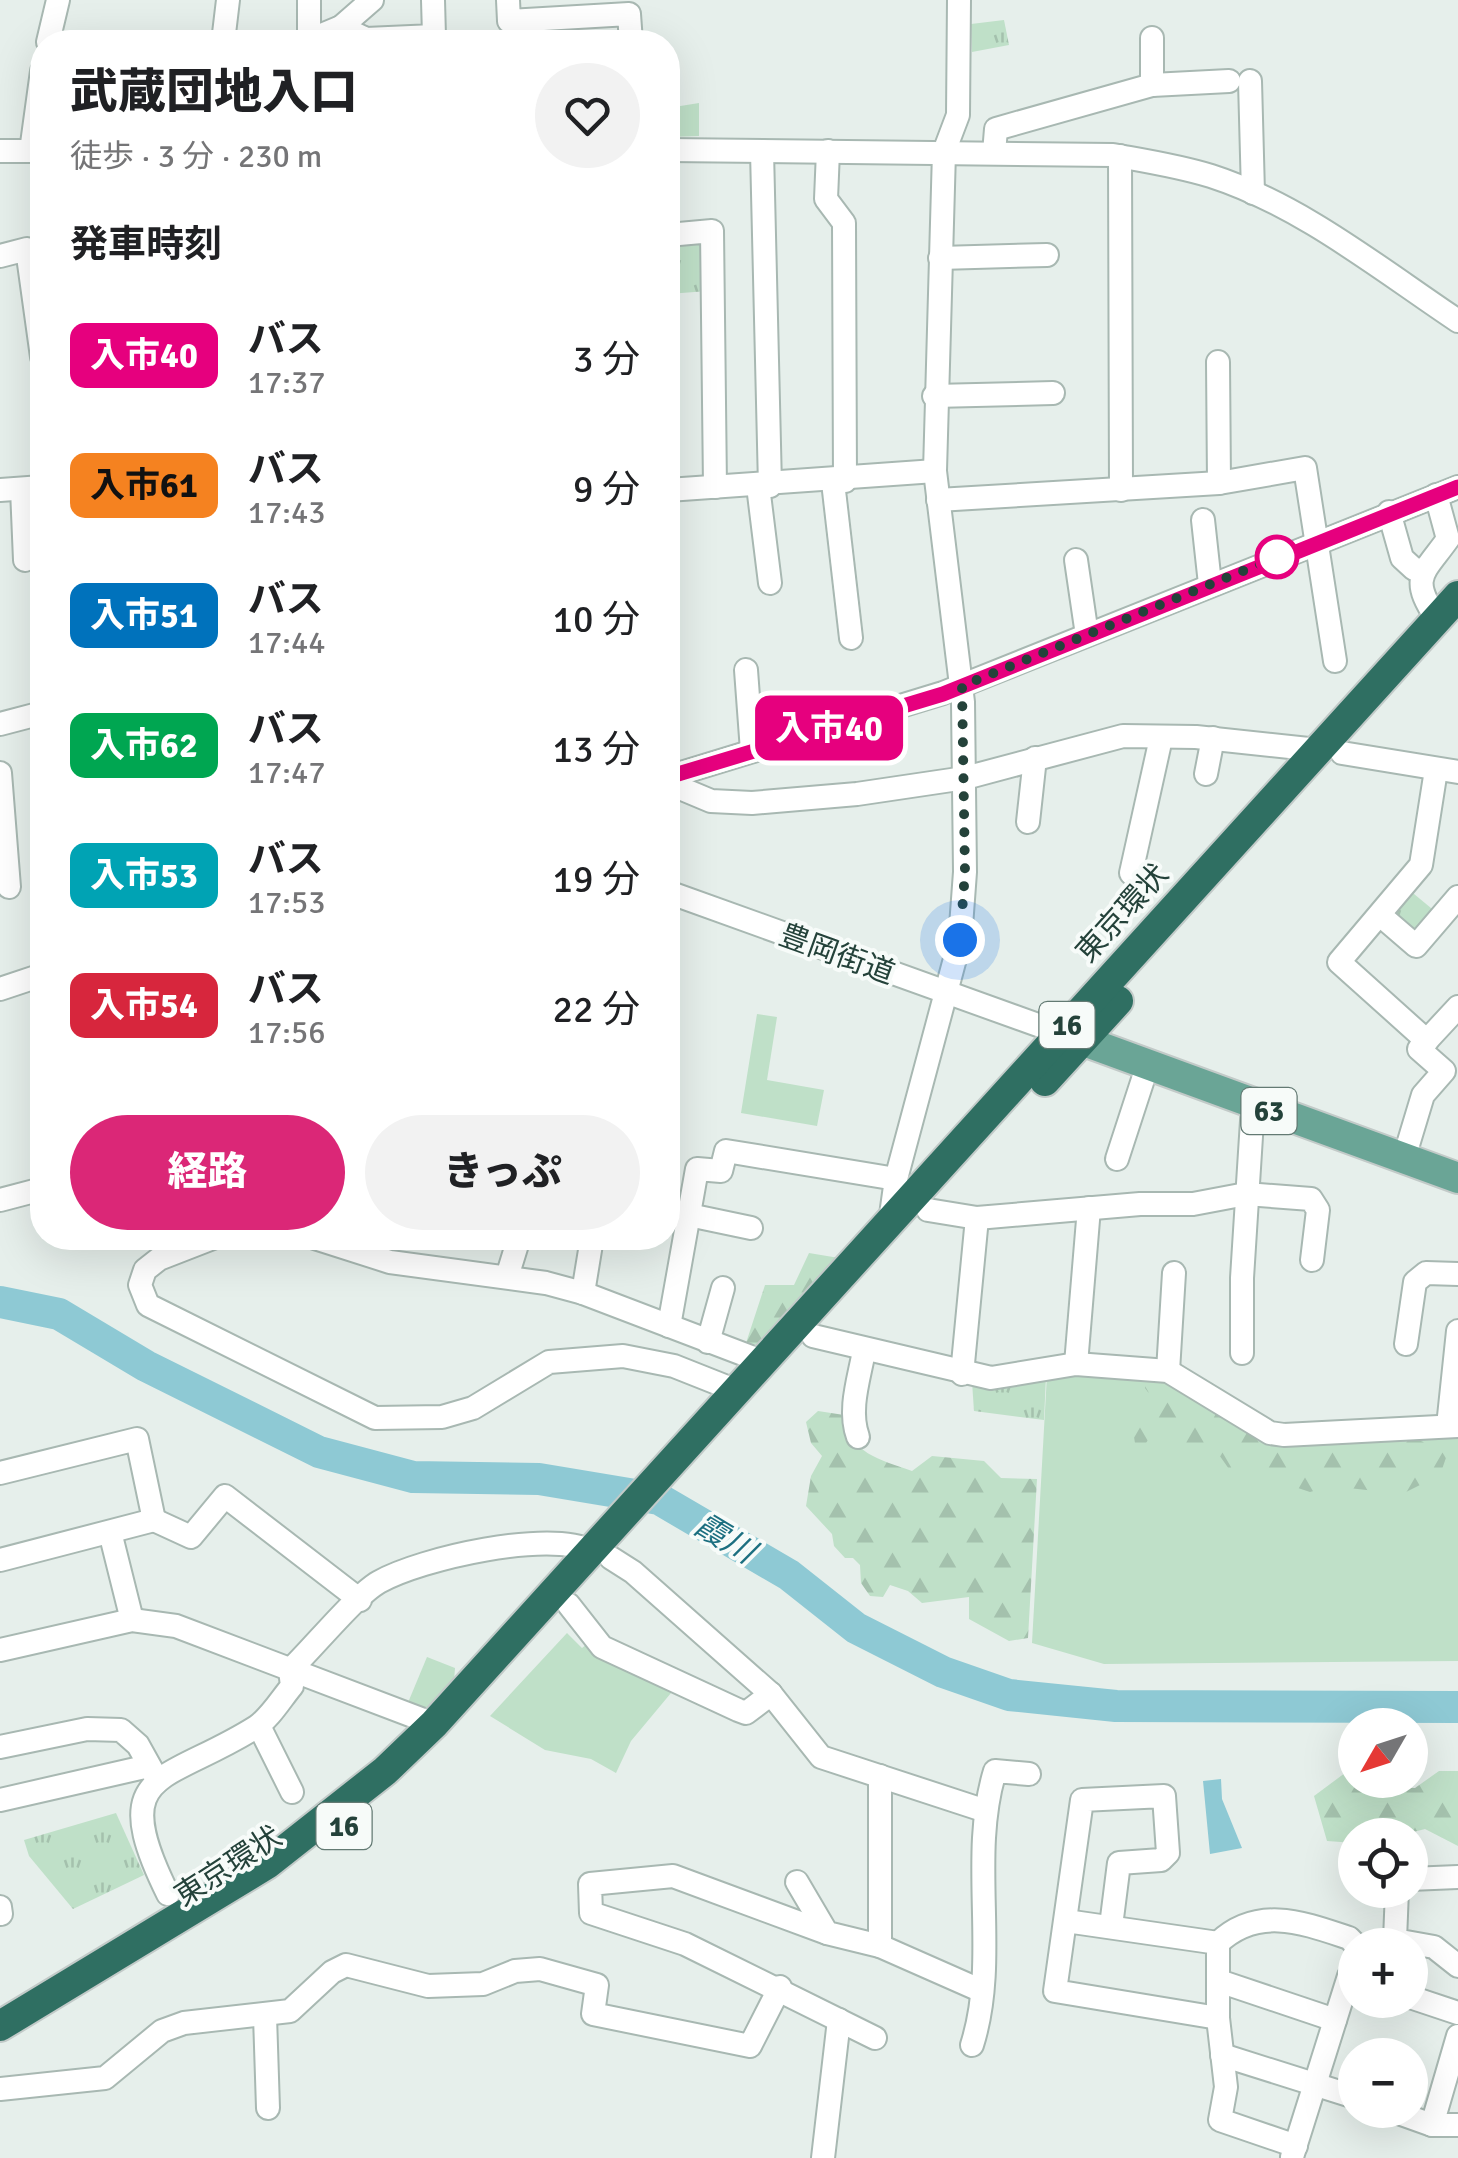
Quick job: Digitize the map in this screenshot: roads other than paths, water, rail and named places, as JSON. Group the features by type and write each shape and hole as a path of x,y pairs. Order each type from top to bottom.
{"highway":[{"name":"東京環状","path":"687,1460 737,1391 1071,1037 1447,622 1458,596"},
{"name":"東京環状","path":"0,2026 267,1864 385,1770 602,1555 687,1460 813,1336 928,1210 1071,1037"},
{"name":"東京環状","path":"0,2047 287,1873 448,1736 569,1605 602,1555"}],"main road":[{"name":"豊岡街道","path":"1071,1037 1458,1178"}],"street":[{"path":"51,30 58,0"},
{"path":"224,30 228,0"},
{"path":"308,30 309,0"},
{"path":"336,30 372,0"},
{"path":"433,0 434,30"},
{"path":"508,0 509,20 587,8 624,7"},
{"path":"889,1226 896,1179 946,994 965,904 962,686 935,471 934,396 944,152 958,115 959,0"},
{"path":"341,28 346,30"},
{"path":"1152,38 1152,85"},
{"path":"994,153 996,129 1152,85 1240,81 1253,194"},
{"path":"0,151 30,146"},
{"path":"680,150 1120,156 1196,172 1253,194 1335,239 1458,320"},
{"path":"762,150 764,486 770,583"},
{"path":"828,151 826,199 844,222 839,481 851,638"},
{"path":"1120,156 1121,490"},
{"path":"680,233 712,231 715,486"},
{"path":"0,256 26,249 30,276"},
{"path":"940,258 1047,256"},
{"path":"1218,362 1218,482"},
{"path":"934,396 1053,393"},
{"path":"938,500 1218,482 1305,468 1335,661"},
{"path":"680,489 839,481 935,471"},
{"path":"22,489 25,560"},
{"path":"680,776 962,686 1447,491 1448,539 1421,570 1424,600 1447,622"},
{"path":"1389,512 1402,558 1407,565 1421,570"},
{"path":"1203,520 1210,584"},
{"path":"1076,560 1086,635"},
{"path":"746,670 752,751"},
{"path":"0,715 0,724 30,716"},
{"path":"680,786 711,801 752,803 965,778 1123,736 1213,738 1447,771 1420,865 1339,962 1427,1041"},
{"path":"1131,873 1162,738"},
{"path":"1206,774 1213,738"},
{"path":"1028,822 1035,758"},
{"path":"0,773 9,887"},
{"name":"豊岡街道","path":"680,896 1071,1037"},
{"path":"1380,916 1416,946 1458,897"},
{"path":"0,988 30,979"},
{"path":"1404,1158 1424,1095 1444,1071 1420,1049 1458,1006"},
{"path":"1117,1159 1147,1066"},
{"path":"1242,1353 1252,1105"},
{"path":"669,1326 696,1169 721,1171 726,1151 896,1179"},
{"path":"0,1200 30,1191"},
{"path":"928,1210 977,1218 1193,1204 1246,1194 1311,1199 1316,1203 1312,1260"},
{"path":"1076,1364 1089,1208"},
{"path":"689,1216 751,1228"},
{"path":"962,1374 977,1218"},
{"path":"182,1250 145,1270 140,1291 148,1305 375,1418 442,1417 473,1408 550,1362 623,1356 674,1366 737,1391"},
{"path":"352,1250 390,1262 507,1277 584,1293 764,1362"},
{"path":"507,1277 515,1250"},
{"path":"584,1293 590,1250"},
{"path":"1168,1371 1174,1273"},
{"path":"1406,1344 1415,1282 1426,1273 1458,1274"},
{"path":"708,1342 723,1288"},
{"path":"813,1336 962,1374 1016,1376 1076,1364 1168,1371 1270,1433 1326,1436 1453,1426 1458,1331"},
{"path":"858,1437 853,1424 854,1399 864,1351"},
{"path":"0,1473 137,1440 154,1520"},
{"path":"0,1560 154,1520 192,1536 225,1496 360,1600"},
{"path":"110,1532 132,1620"},
{"path":"290,1670 378,1582 446,1559 571,1542 633,1572 771,1694 810,1750 983,1810"},
{"path":"569,1605 602,1646 738,1710 746,1713 771,1694"},
{"path":"0,1650 132,1620 176,1626 434,1724"},
{"path":"0,1800 153,1773 259,1726 292,1686 290,1670"},
{"path":"259,1726 292,1792"},
{"path":"0,1747 88,1729 121,1730 138,1745 153,1773"},
{"path":"972,2045 982,1991 983,1810 994,1771 1029,1774"},
{"path":"153,1773 140,1805 141,1836 168,1894"},
{"path":"880,1776 880,1946"},
{"path":"1110,1926 1118,1863 1162,1860 1168,1853 1164,1796 1082,1800 1056,1991 1218,2018"},
{"path":"875,2038 780,1987 685,1944 591,1912 590,1884 674,1876 826,1932 880,1946 982,1991"},
{"path":"1428,1878 1458,1877"},
{"path":"797,1882 826,1932"},
{"path":"1396,1908 1395,1940 1434,1947 1458,1966"},
{"path":"1338,1934 1281,1916 1228,1934 1218,1943 1218,2018 1226,2087 1220,2120 1294,2152 1338,2014"},
{"path":"1066,1921 1218,1943"},
{"path":"0,2089 106,2078 162,2031 184,2024 265,2016 299,2006 332,1972 346,1965 428,1986 484,1984 516,1971 540,1969 597,1984 593,2014 750,2046 780,1987"},
{"path":"1219,1982 1336,2020"},
{"path":"1428,2003 1458,2014"},
{"path":"265,2016 268,2108"},
{"path":"823,2158 839,2020"},
{"path":"1432,2125 1458,2036"},
{"path":"1222,2055 1338,2092"},
{"path":"1428,2124 1458,2125"}],"water":[{"path":"1221,1779 1222,1799 1242,1848 1210,1854 1203,1781"}],"waterway":[{"name":"霞川","path":"0,1302 59,1314 146,1366 319,1452 413,1477 539,1479 659,1499 789,1575 856,1628 943,1672 1009,1695 1116,1706 1458,1707"}]}
